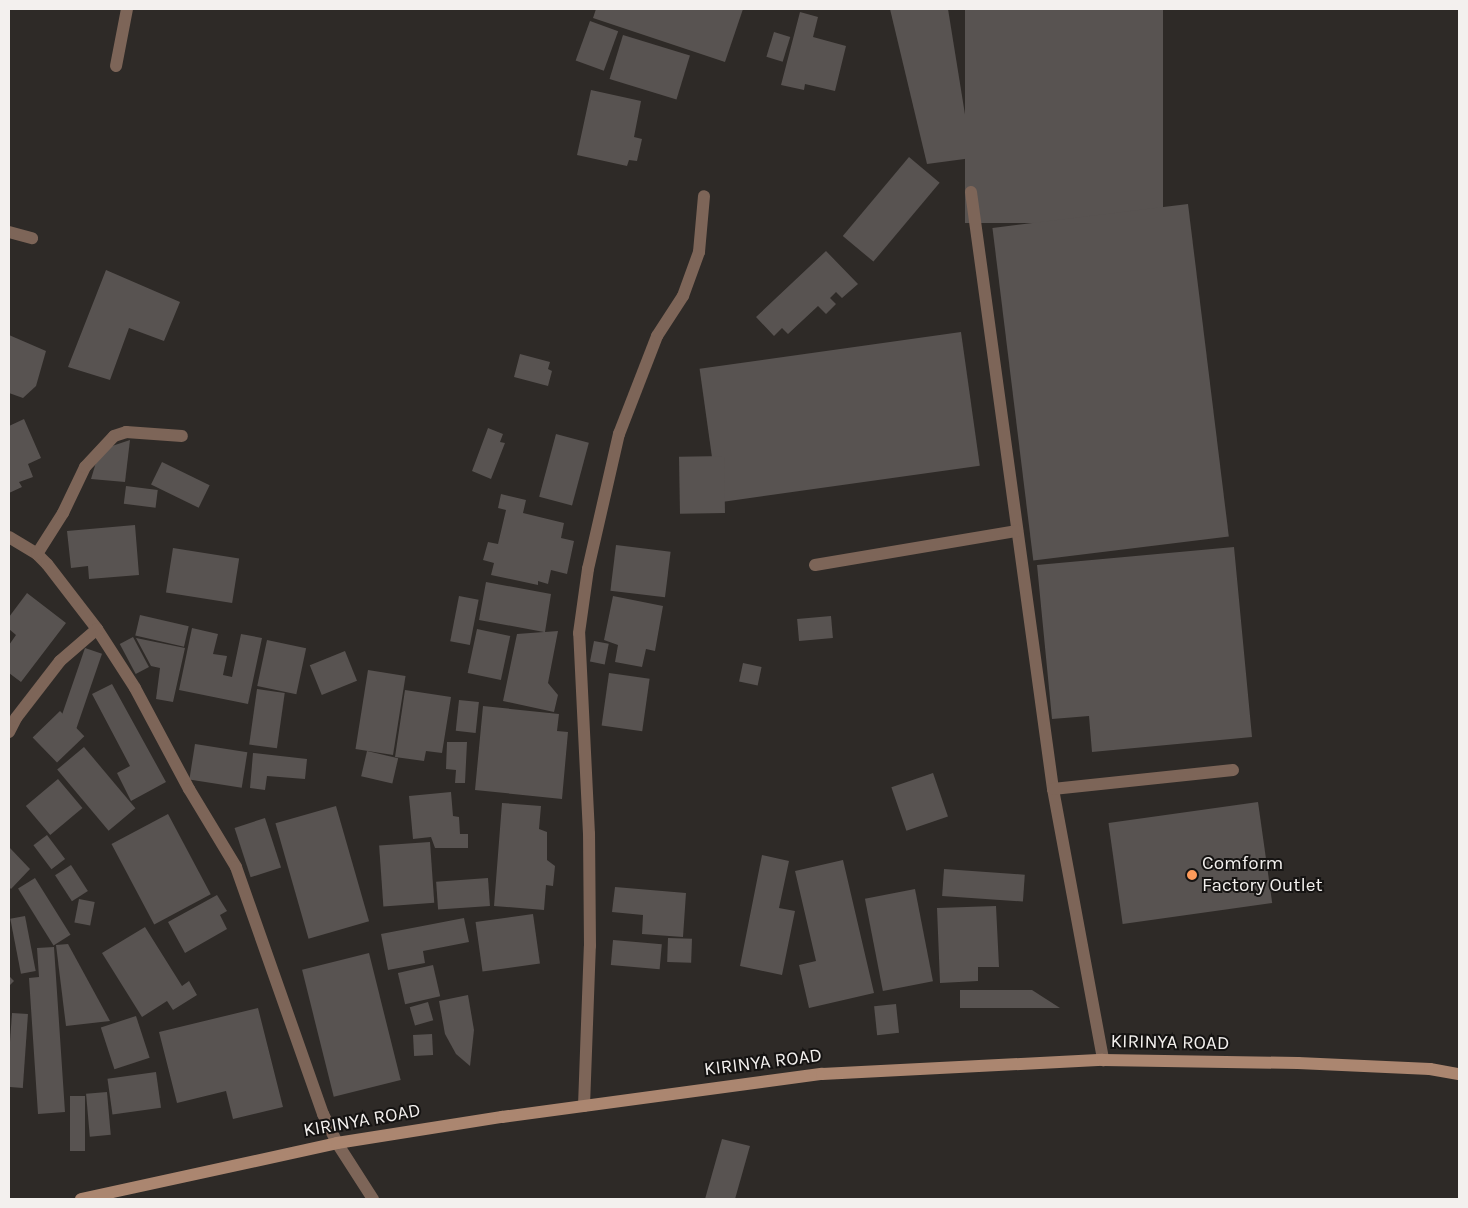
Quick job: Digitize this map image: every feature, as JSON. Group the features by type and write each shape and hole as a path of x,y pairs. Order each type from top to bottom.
{"main road":[{"name":"KIRINYA ROAD","path":"81,1199 337,1143 584,1106 822,1074 1103,1060 1298,1063 1430,1069 1459,1074"}],"street":[{"path":"116,66 126,9"},
{"path":"971,192 1053,789 1103,1060"},
{"path":"584,1106 589,927 588,834 579,633 588,569 619,434 657,336 683,296 698,252 704,196"},
{"path":"9,232 32,238"},
{"path":"37,554 63,513 85,467 114,436 126,432 182,436"},
{"path":"815,564 1017,531"},
{"path":"9,537 37,554 96,629 135,688 189,790 236,867 323,1114 337,1143 373,1199"},
{"path":"9,732 16,718 60,661 96,629"},
{"path":"1053,789 1233,770"}],"building":[{"path":"596,9 743,9 725,62 593,18"},
{"path":"890,9 948,9 972,158 927,164"},
{"path":"965,9 1163,9 1163,223 965,223"},
{"path":"800,12 818,17 813,37 846,46 835,91 805,84 804,90 781,85"},
{"path":"590,21 618,31 604,71 576,60"},
{"path":"774,32 790,37 783,62 766,57"},
{"path":"623,35 690,55 676,99 610,79"},
{"path":"591,90 641,101 634,137 642,139 637,161 629,160 627,166 577,155"},
{"path":"909,157 940,183 873,262 843,236"},
{"path":"1188,204 1229,537 1033,561 992,228"},
{"path":"826,251 858,284 842,298 836,292 830,298 836,304 826,314 818,306 788,334 782,328 774,336 756,317"},
{"path":"106,270 180,302 164,341 129,328 110,380 68,367"},
{"path":"961,332 980,466 718,502 700,369"},
{"path":"9,335 46,351 36,386 23,398 9,393"},
{"path":"520,354 550,362 548,369 552,371 548,386 514,377"},
{"path":"24,419 41,458 28,464 33,477 19,482 22,487 9,493 9,426"},
{"path":"488,428 503,434 500,442 505,443 491,479 472,471"},
{"path":"556,434 589,443 572,506 539,497"},
{"path":"130,440 125,482 91,479 97,459 109,447"},
{"path":"724,456 725,513 680,514 679,457"},
{"path":"162,462 210,485 199,508 151,484"},
{"path":"126,486 158,490 156,508 124,504"},
{"path":"501,494 526,500 523,513 564,523 561,538 574,541 567,574 551,570 548,584 538,581 538,585 491,575 494,563 483,560 488,542 498,544 506,510 498,508"},
{"path":"135,525 139,575 89,579 88,566 71,568 67,531"},
{"path":"616,545 671,552 665,597 610,591"},
{"path":"1234,547 1252,737 1092,752 1089,716 1052,719 1037,565"},
{"path":"173,548 239,558 232,603 166,592"},
{"path":"486,582 551,594 545,632 558,631 548,683 558,695 554,712 503,701 517,634 544,632 479,620"},
{"path":"27,593 66,623 21,682 9,673 9,645 16,635 9,629 9,617"},
{"path":"459,596 479,600 470,645 450,641"},
{"path":"613,596 663,606 655,651 646,649 642,667 615,662 618,645 604,640"},
{"path":"140,615 189,626 184,647 135,635"},
{"path":"831,616 833,638 799,641 797,619"},
{"path":"192,628 218,634 213,654 227,656 223,675 232,677 241,634 262,638 248,704 179,690"},
{"path":"477,629 510,636 501,680 468,673"},
{"path":"133,637 149,667 136,674 120,644"},
{"path":"136,638 185,648 173,702 156,699 160,668 151,666"},
{"path":"267,640 306,648 296,694 257,686"},
{"path":"594,641 609,644 605,664 590,662"},
{"path":"85,648 102,654 71,745 54,739"},
{"path":"345,651 357,681 322,695 310,665"},
{"path":"743,663 762,667 758,686 739,682"},
{"path":"368,670 406,676 393,755 355,749"},
{"path":"609,673 650,679 642,731 602,725"},
{"path":"112,684 166,782 131,801 117,773 130,766 92,694"},
{"path":"257,689 285,693 277,748 249,744"},
{"path":"405,690 451,697 442,753 426,751 424,761 395,757"},
{"path":"459,700 479,702 476,733 456,731"},
{"path":"483,706 559,714 557,731 568,732 562,799 475,790"},
{"path":"60,711 84,736 57,763 33,737"},
{"path":"447,742 467,742 465,783 455,783 456,770 446,769"},
{"path":"195,744 247,752 242,788 189,780"},
{"path":"84,747 135,808 109,831 57,769"},
{"path":"367,751 398,758 392,784 361,776"},
{"path":"253,753 307,759 305,779 267,776 265,790 250,788"},
{"path":"933,773 948,816 906,831 891,787"},
{"path":"58,779 82,808 50,835 26,806"},
{"path":"451,792 453,816 459,817 460,834 468,834 468,848 435,848 431,837 413,839 409,796"},
{"path":"1258,802 1272,903 1123,924 1108,823"},
{"path":"502,803 541,806 539,829 547,832 547,860 555,866 553,886 546,885 544,910 494,906"},
{"path":"336,806 369,921 309,939 275,823"},
{"path":"168,814 211,894 154,924 111,844"},
{"path":"265,818 281,867 251,877 235,828"},
{"path":"47,835 65,859 51,869 33,845"},
{"path":"430,842 434,903 383,906 379,846"},
{"path":"9,847 30,869 11,889 9,887"},
{"path":"762,855 789,861 779,908 795,911 782,975 740,966"},
{"path":"843,860 874,993 809,1008 799,965 816,961 795,871"},
{"path":"71,865 88,891 72,901 55,875"},
{"path":"944,869 1025,875 1023,902 942,896"},
{"path":"35,878 71,935 54,945 18,889"},
{"path":"488,878 490,906 438,910 436,882"},
{"path":"615,887 686,893 683,937 642,934 643,915 612,912"},
{"path":"915,889 933,981 883,991 865,899"},
{"path":"217,895 227,911 220,915 227,929 185,953 168,922"},
{"path":"79,899 95,902 90,926 74,923"},
{"path":"996,906 999,967 978,967 978,981 940,983 937,908"},
{"path":"533,914 540,964 483,972 476,922"},
{"path":"25,916 36,971 21,974 10,919"},
{"path":"464,918 469,942 423,951 425,963 388,970 381,934"},
{"path":"145,927 182,986 189,981 197,995 173,1010 167,1001 142,1017 102,953"},
{"path":"668,938 692,939 691,963 667,962"},
{"path":"613,940 662,944 660,969 611,965"},
{"path":"68,944 110,1021 66,1026 56,945"},
{"path":"54,947 65,1112 38,1114 29,978 39,977 37,948"},
{"path":"369,953 401,1080 334,1097 302,970"},
{"path":"433,965 440,996 405,1004 398,973"},
{"path":"9,976 14,981 9,986"},
{"path":"960,990 1032,990 1060,1008 960,1008"},
{"path":"468,995 474,1030 470,1066 456,1054 445,1034 439,1001"},
{"path":"428,1002 433,1020 415,1026 410,1007"},
{"path":"896,1004 899,1033 877,1035 874,1006"},
{"path":"258,1008 283,1107 233,1119 226,1091 177,1103 159,1032"},
{"path":"12,1013 28,1014 23,1088 9,1087"},
{"path":"136,1016 150,1058 114,1069 101,1027"},
{"path":"432,1034 433,1055 414,1056 413,1035"},
{"path":"156,1072 161,1108 112,1114 107,1079"},
{"path":"107,1092 111,1135 90,1137 86,1094"},
{"path":"70,1096 85,1096 85,1151 70,1151"},
{"path":"722,1139 750,1146 735,1199 705,1199"}],"place":[{"name":"Comform Factory Outlet","path":"1192,875"}]}
